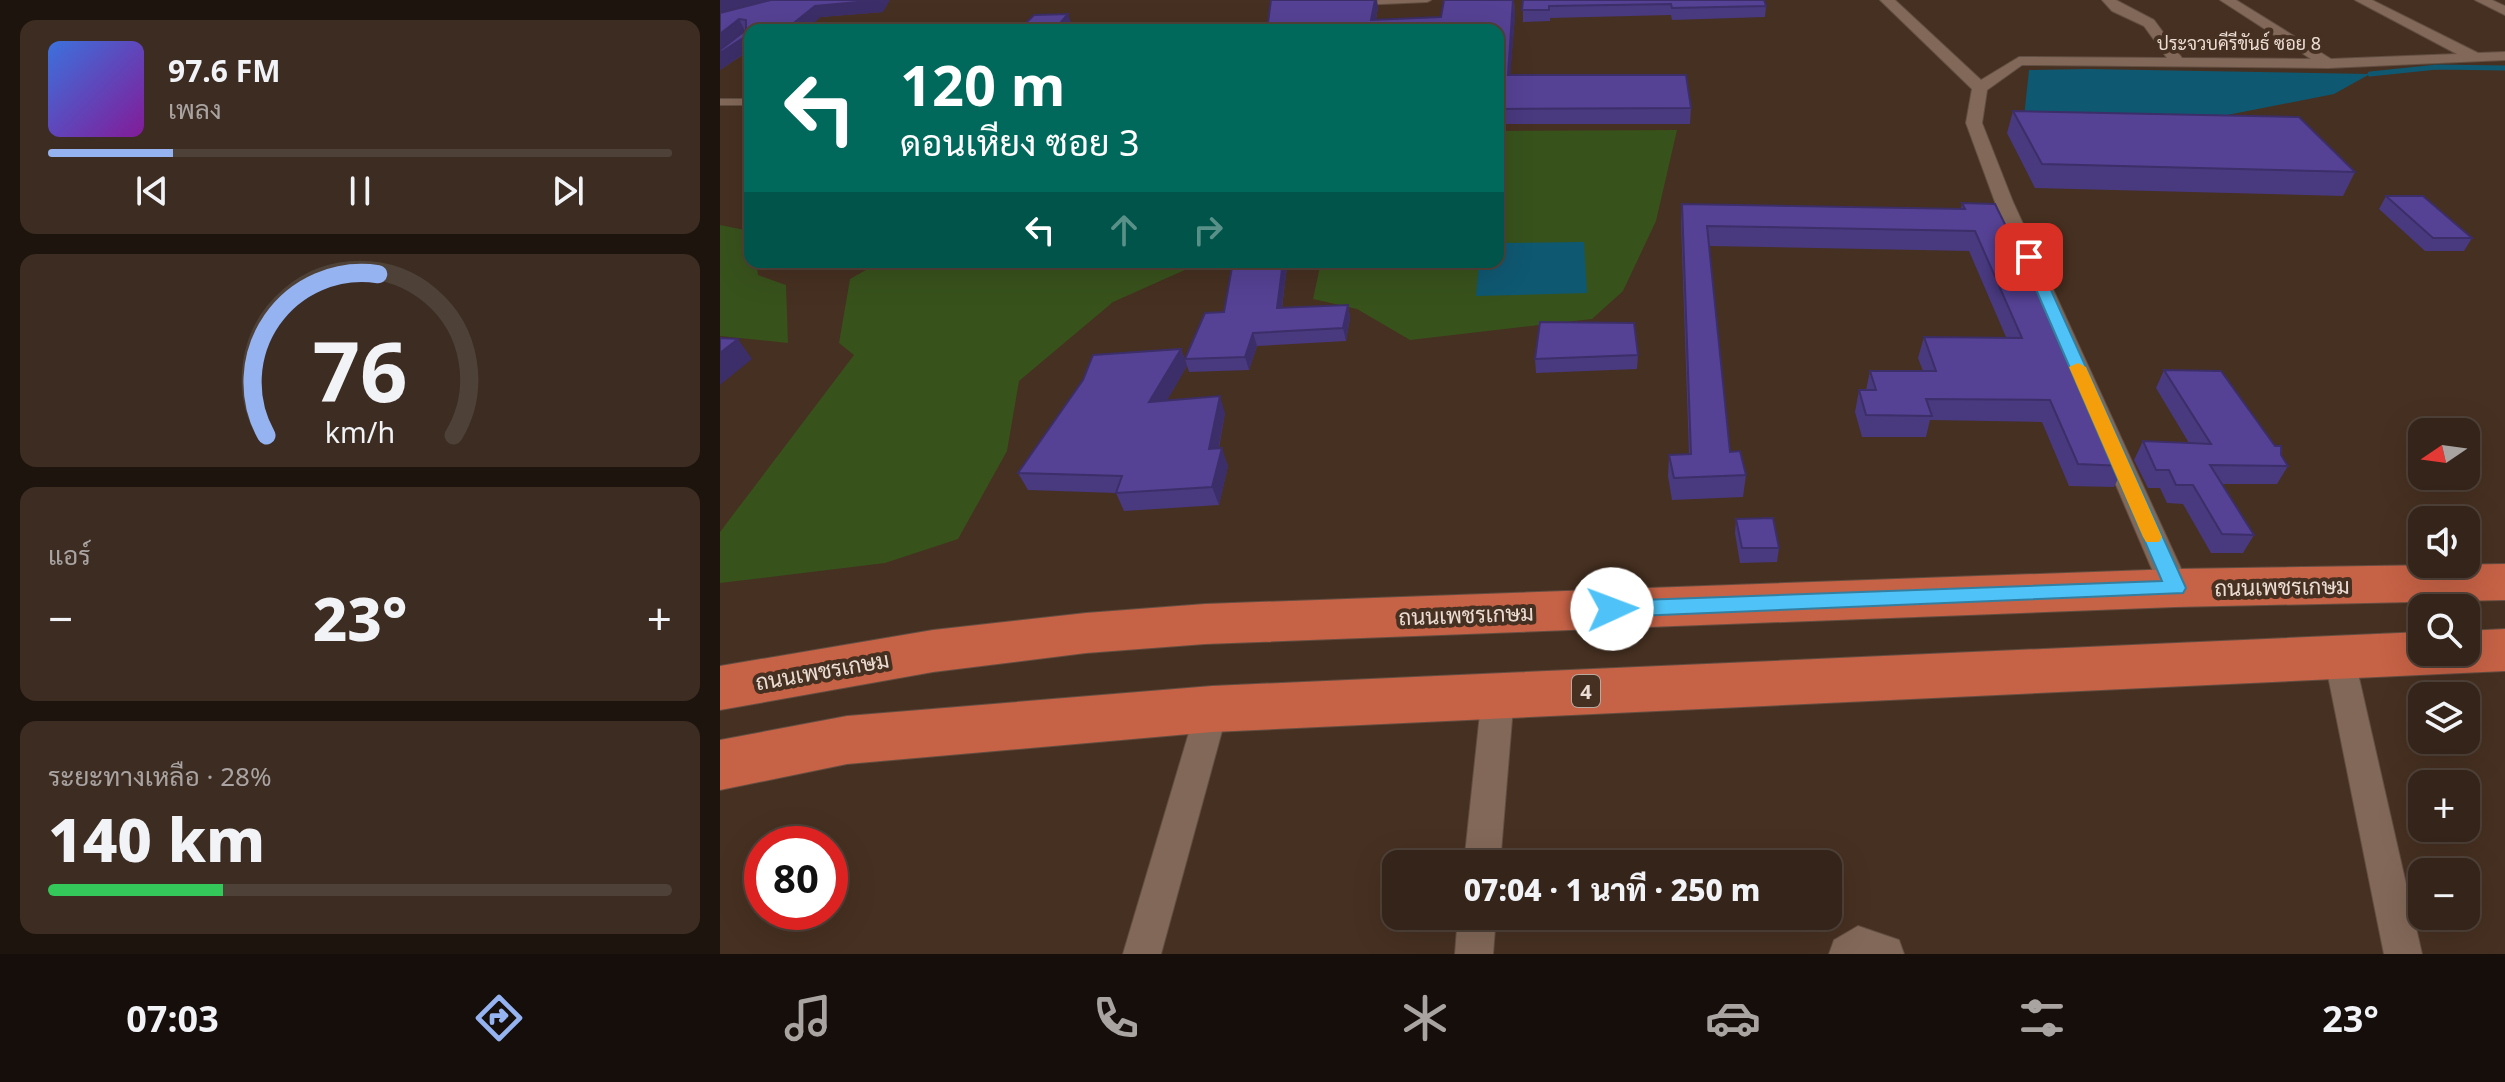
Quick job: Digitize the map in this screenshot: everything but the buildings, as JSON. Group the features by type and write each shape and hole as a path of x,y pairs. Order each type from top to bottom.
{"highway":[{"name":"ถนนเพชรเกษม","path":"720,688 933,651 1086,633 1205,624 2175,588 2505,582"},
{"path":"2480,651 2505,650"},
{"name":"4","path":"720,765 847,740 1212,709 2408,654"}],"street":[{"path":"1887,0 1980,88 1974,123 1999,189 2175,588"},
{"path":"2109,0 2117,8 2149,23 2178,63"},
{"path":"2227,0 2328,64"},
{"path":"2362,0 2476,58"},
{"path":"2482,0 2505,11"},
{"name":"ประจวบคีรีขันธ์ ซอย 8","path":"1980,88 2019,61 2328,64 2505,56"},
{"path":"2339,656 2403,954"},
{"path":"1483,850 1498,695"},
{"path":"1142,954 1212,709"},
{"path":"1474,954 1476,930"},
{"path":"1848,954 1858,945 1885,954"}],"lane":[{"path":"1353,3 1427,0"},
{"path":"720,102 744,102"}],"green space":[{"path":"1677,130 1656,221 1623,291 1592,319 1410,340 1357,309 1313,299 1320,268 1504,268 1504,131"},
{"path":"720,225 744,230 744,268 757,268 758,275 786,285 788,343 720,336"},
{"path":"869,268 1189,268 1113,302 1019,381 1007,451 958,539 885,563 720,583 720,532 854,355 839,343 850,279"}],"water":[{"path":"2029,70 2370,74 2334,94 2212,118 2024,117"},
{"path":"1584,242 1587,293 1476,296 1478,268 1504,268 1504,243"}],"waterway":[{"path":"2370,74 2437,67 2505,68"}],"slow traffic":[{"path":"2078,367 2153,537"}],"route":[{"path":"1612,609 2175,588 2029,257"}]}
